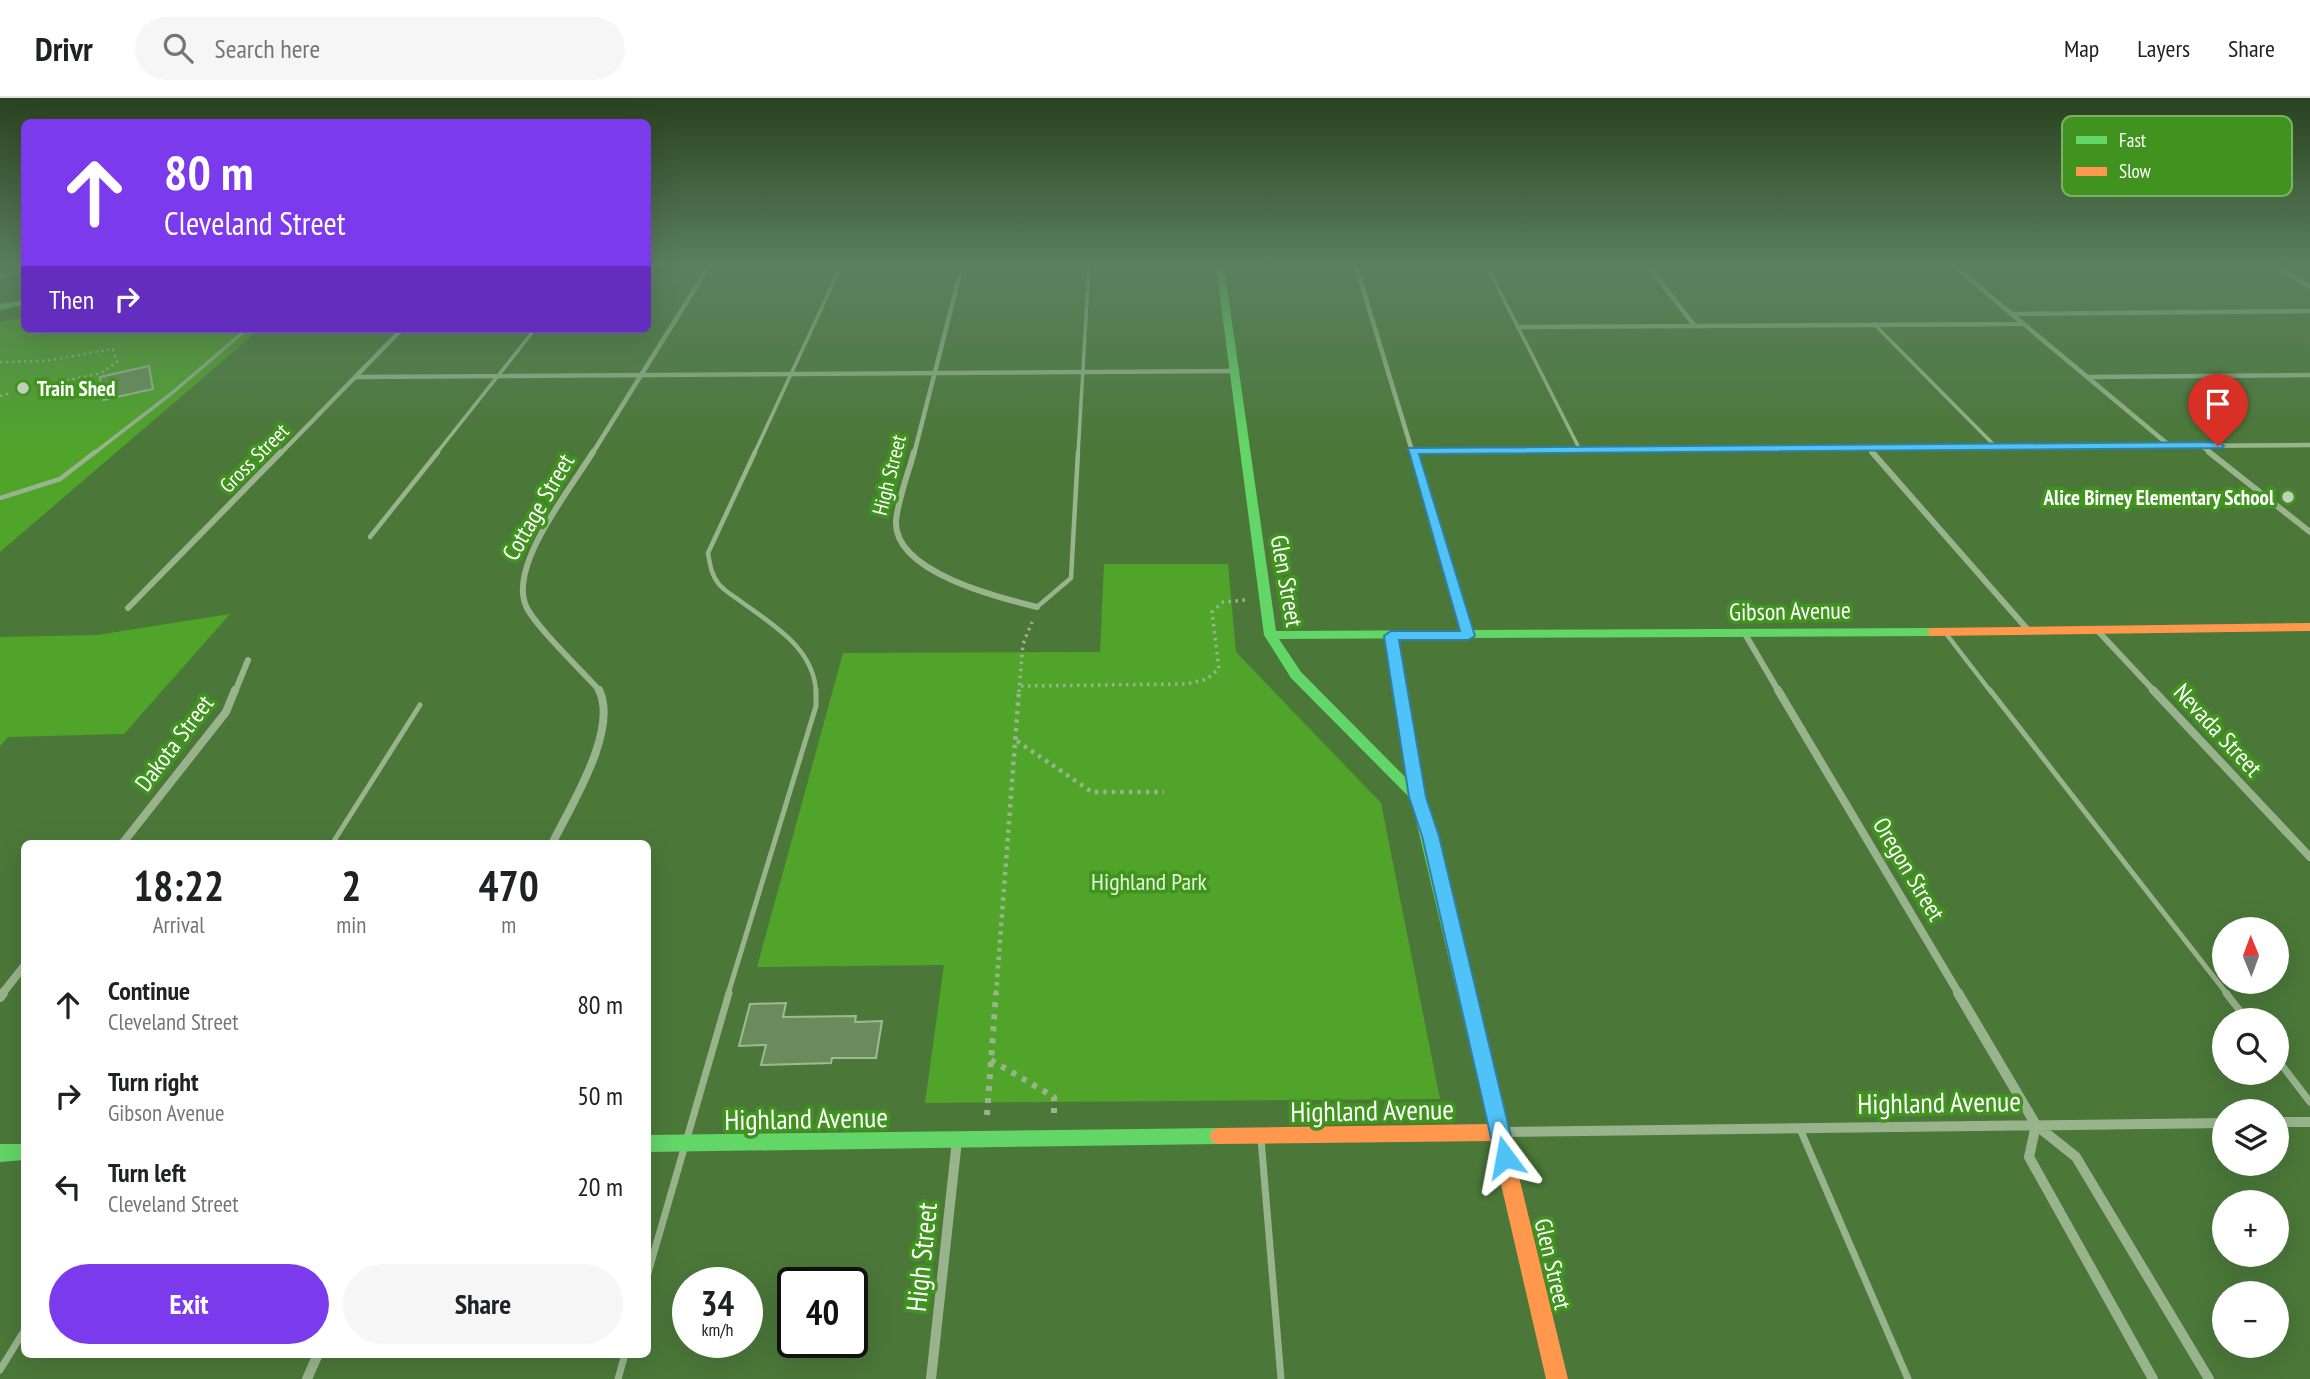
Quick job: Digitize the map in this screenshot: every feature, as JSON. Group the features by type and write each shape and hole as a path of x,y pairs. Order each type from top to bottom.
{"main road":[{"name":"Glen Street","path":"1228,326 1270,635 1296,675 1418,797 1430,836 1557,1379"},
{"name":"Gibson Avenue","path":"1270,635 1745,634 2310,626"},
{"name":"Highland Avenue","path":"651,1144 1499,1132"},
{"path":"0,1153 21,1152"}],"street":[{"name":"Cottage Street","path":"553,840 603,733 606,704 601,692 527,609 520,593 520,580 539,539 672,326"},
{"name":"High Street","path":"946,326 895,534 900,545 932,569 991,596 1037,607"},
{"path":"1374,326 1468,636"},
{"path":"1518,327 1625,326"},
{"path":"2024,326 2170,446"},
{"name":"Gross Street","path":"128,608 398,333"},
{"path":"357,377 1234,371"},
{"path":"2087,377 2310,375"},
{"path":"1412,451 2310,445"},
{"path":"2202,446 2310,532"},
{"path":"1869,448 2028,630"},
{"name":"Nevada Street","path":"2097,630 2310,857"},
{"name":"Oregon Street","path":"1745,634 2036,1125 2076,1157 2209,1379"},
{"path":"1391,636 1418,797"},
{"name":"Dakota Street","path":"125,840 226,712 248,660"},
{"path":"0,997 21,970"},
{"path":"2289,1122 2310,1122"},
{"name":"Highland Avenue","path":"1499,1132 2212,1123"},
{"path":"2036,1125 2029,1157 2153,1379"},
{"name":"High Street","path":"931,1379 957,1140"},
{"path":"307,1379 316,1358"}],"lane":[{"path":"651,1262 683,1143 816,706 817,681 809,661 796,647 719,585 711,571 708,554 814,326"},
{"path":"1037,607 1070,578 1086,326"},
{"path":"1876,326 1996,447"},
{"path":"1518,327 1580,450"},
{"path":"0,498 60,479 173,393 242,333"},
{"path":"370,537 532,333"},
{"path":"1944,632 2238,1008"},
{"path":"335,840 420,705"},
{"path":"2289,1074 2310,1101"},
{"path":"1800,1129 1908,1379"},
{"path":"1261,1136 1281,1379"},
{"path":"0,1370 21,1336"},
{"path":"618,1379 624,1358"}],"path":[{"path":"0,362 45,361 113,349 117,362 101,373 41,386"},
{"path":"0,396 11,393"},
{"path":"1021,686 1187,684 1207,678 1219,669 1212,630 1212,612 1217,604 1226,600 1264,600"},
{"path":"985,1140 1023,644 1037,607"},
{"path":"1016,740 1092,793 1164,792"},
{"path":"991,1060 1054,1097 1053,1138"}],"green space":[{"path":"0,326 21,326 21,333 255,333 0,552"},
{"name":"Highland Park","path":"1104,564 1228,564 1236,652 1381,803 1440,1099 925,1103 944,965 757,967 843,653 1100,652"},
{"path":"230,614 124,734 8,737 0,746 0,637 97,635"}],"building":[{"path":"149,366 153,389 103,400 100,377"},
{"path":"786,1003 783,1017 856,1016 855,1022 882,1021 876,1058 832,1058 831,1063 761,1065 766,1045 739,1046 750,1004"}],"traffic: fast":[{"path":"1228,326 1270,635 1296,675 1418,797 1487,1082"},
{"path":"1270,635 1932,632"},
{"path":"651,1144 1219,1136"},
{"path":"0,1153 21,1152"}],"traffic: slow":[{"path":"1932,632 2310,627"},
{"path":"1487,1082 1557,1379"},
{"path":"1219,1136 1499,1132"}],"place":[{"name":"Train Shed","path":"23,388"},
{"name":"Alice Birney Elementary School","path":"2288,497"}],"route":[{"path":"1505,1157 1430,836 1418,797 1398,687 1395,646 1391,636 1468,636 1464,615 1412,451 2218,446"}]}
